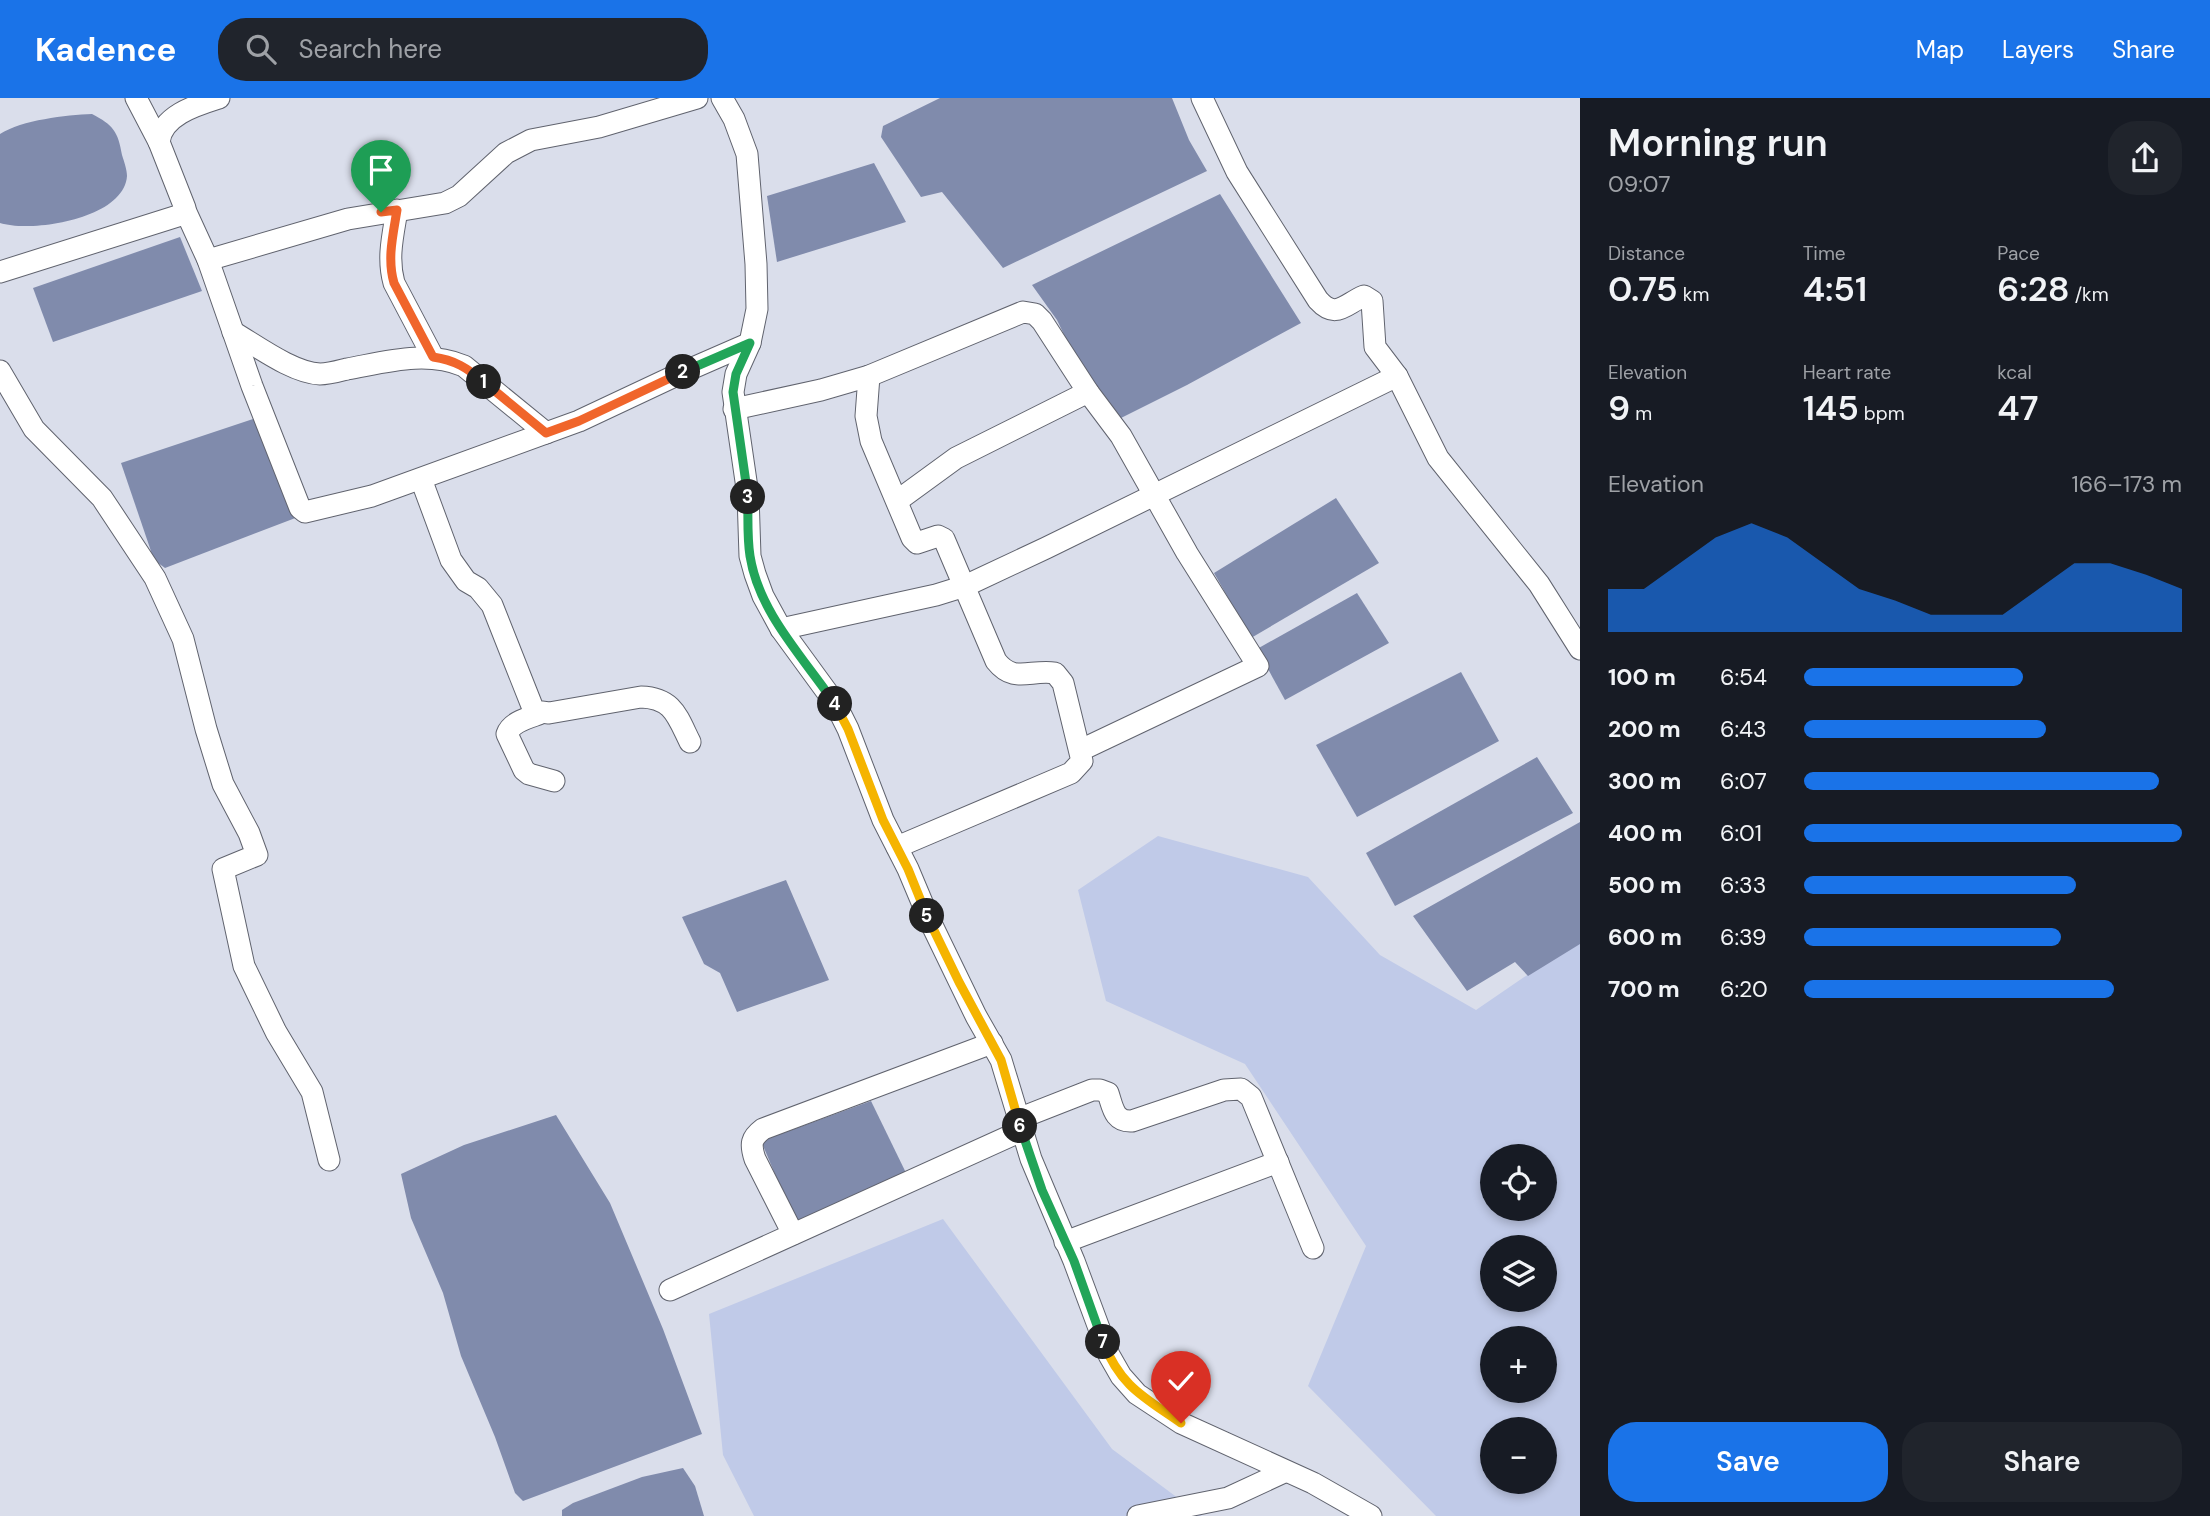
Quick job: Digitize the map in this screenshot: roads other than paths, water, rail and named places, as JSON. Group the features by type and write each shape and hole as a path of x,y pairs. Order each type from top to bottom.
{"street":[{"path":"136,98 159,142 208,260 300,508 305,512 315,512 372,496 579,421 750,343"},
{"path":"159,142 160,131 168,122 180,114 219,98"},
{"path":"208,260 348,219 445,203 506,153 531,140 599,127 697,98"},
{"path":"722,98 734,119 747,154 757,286 757,309 750,343 736,374 733,392 748,495 750,556 763,596 781,629 835,703 848,729 883,820 959,982 1001,1060 1019,1125 1042,1190 1108,1355 1137,1394 1181,1423 1325,1489 1371,1516"},
{"path":"1202,98 1237,172 1318,300 1325,308 1336,310 1364,296 1372,300 1375,346 1397,376 1437,458 1539,584 1580,649"},
{"path":"397,210 390,260 391,272 394,283 433,357"},
{"path":"0,272 186,212"},
{"path":"734,409 821,390 869,376 1023,312 1035,314 1121,436 1153,496 1258,666 1081,750"},
{"path":"233,332 301,369 322,374 397,360 433,357 449,359 464,366 546,433"},
{"path":"0,371 34,429 102,498 155,578 183,639 223,784 250,833 257,855 223,869 244,966 276,1032 312,1092 329,1160"},
{"path":"869,376 866,416 868,430 912,538 917,543 938,536 944,539 996,661 1004,671 1014,675 1042,671 1055,673 1063,684 1082,761 1072,773 897,847"},
{"path":"781,629 936,595 965,586 1397,376"},
{"path":"897,501 956,458 1088,392"},
{"path":"421,479 451,560 466,581 478,587 492,606 530,704 534,711 539,713"},
{"path":"554,781 524,770 507,734 514,724 539,713 641,697 655,698 666,702 674,711 690,742"},
{"path":"793,1234 755,1159 751,1146 754,1136 764,1129 992,1043"},
{"path":"670,1290 1092,1090 1108,1093 1117,1118 1123,1122 1224,1090 1241,1089 1251,1097 1313,1248"},
{"path":"1065,1242 1278,1162"},
{"path":"1138,1516 1228,1498 1284,1472"}]}
